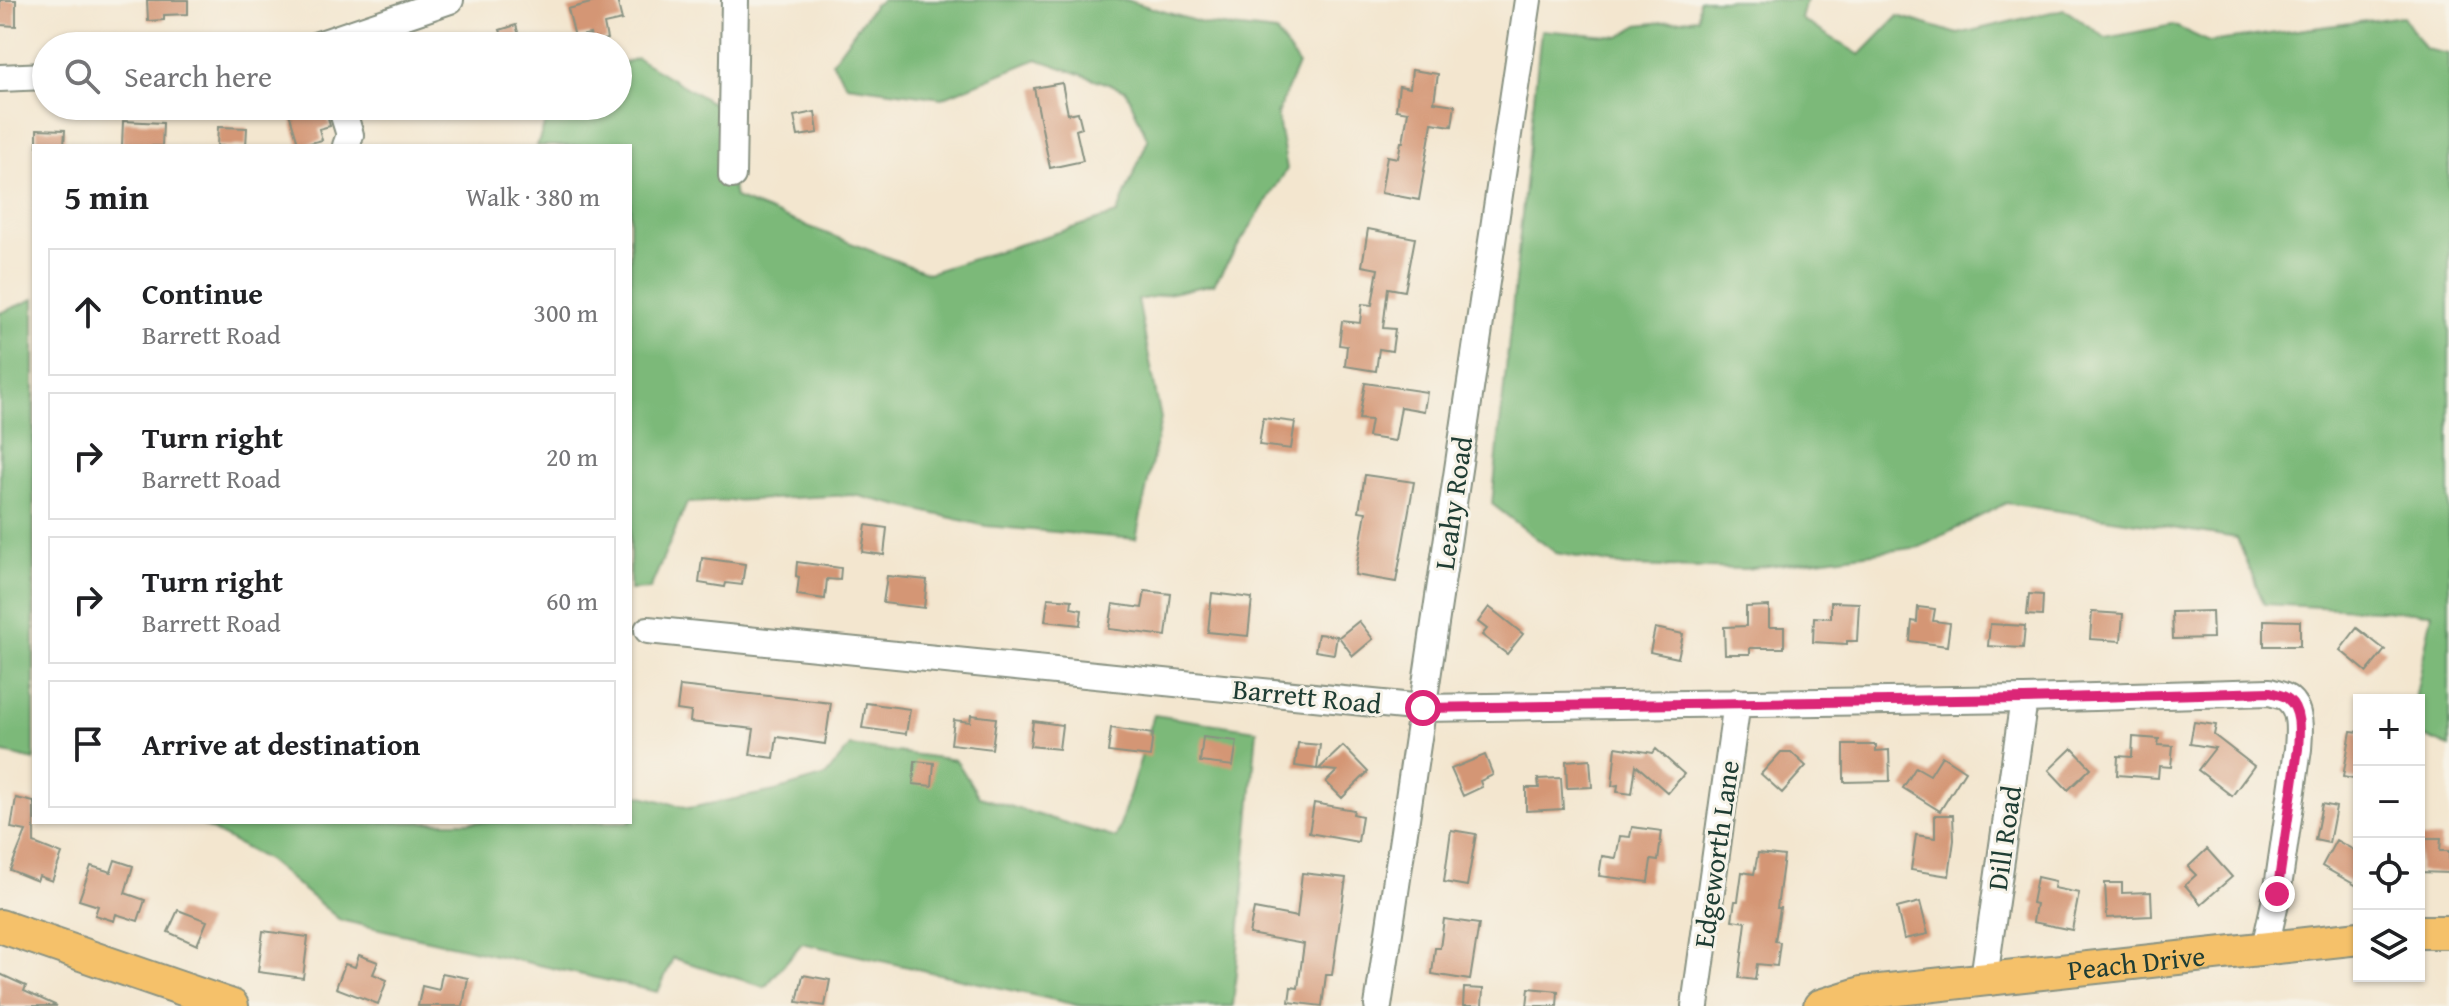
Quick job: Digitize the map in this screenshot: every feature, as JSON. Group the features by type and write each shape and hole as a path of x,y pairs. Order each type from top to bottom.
{"main road":[{"path":"0,926 232,1006"},
{"path":"2425,932 2449,932"},
{"name":"Peach Drive","path":"1820,1006 1862,993 2353,939"}],"street":[{"path":"357,32 450,0"},
{"path":"732,175 735,0"},
{"name":"Leahy Road","path":"1378,1006 1528,0"},
{"path":"0,78 32,77"},
{"path":"345,120 350,135 347,144"},
{"name":"Barrett Road","path":"648,630 1423,708 2270,692 2288,698 2295,708 2299,726 2277,894 2265,947"},
{"name":"Dill Road","path":"1984,978 2024,699"},
{"name":"Edgeworth Lane","path":"1695,1006 1737,702"}],"green space":[{"path":"883,0 1126,0 1205,24 1276,32 1298,64 1277,114 1287,169 1214,284 1138,300 1161,419 1136,539 986,526 854,495 687,503 650,589 632,590 632,144 538,144 546,120 632,120 632,60 637,58 719,107 735,198 928,273 1117,214 1148,140 1126,90 1037,59 942,98 847,85 832,62 874,5"},
{"path":"1699,0 1806,0 1801,19 1860,55 1898,16 1958,34 2064,9 2106,38 2173,25 2209,42 2403,16 2425,49 2449,54 2449,747 2425,737 2425,694 2416,694 2432,613 2264,604 2237,538 2006,503 1920,547 1745,569 1626,566 1556,553 1492,504 1541,30 1620,37 1638,25 1698,18"},
{"path":"32,300 32,760 0,752 0,313"},
{"path":"1154,715 1257,730 1233,1006 1081,1006 802,943 765,987 673,958 658,992 340,920 267,860 201,824 632,824 632,794 689,808 775,791 826,776 850,746 956,760 979,797 1116,838"}],"building":[{"path":"0,0 16,0 16,26 0,25"},
{"path":"147,0 188,0 188,14 164,15 164,20 148,21"},
{"path":"602,0 617,0 622,20 604,24 606,32 574,32 568,9"},
{"path":"516,25 518,32 501,32"},
{"path":"1412,70 1438,74 1434,102 1455,105 1452,126 1432,123 1419,200 1381,193 1387,156 1398,158 1403,142 1408,112 1396,110 1399,86 1410,88"},
{"path":"1062,83 1068,114 1078,112 1082,128 1076,130 1083,161 1050,168 1034,88"},
{"path":"815,112 818,133 798,136 794,116"},
{"path":"291,120 328,120 330,126 319,129 322,140 298,144"},
{"path":"123,121 163,123 162,144 122,144"},
{"path":"218,127 247,128 246,144 217,144"},
{"path":"37,129 65,130 64,144 37,144"},
{"path":"1368,229 1415,238 1405,291 1388,288 1383,328 1395,329 1392,351 1379,349 1376,371 1345,366 1347,346 1339,345 1342,321 1360,323 1362,304 1372,305 1378,269 1362,266"},
{"path":"1365,383 1427,392 1424,411 1401,407 1395,441 1368,437 1371,420 1359,419"},
{"path":"1263,418 1295,422 1291,449 1259,445"},
{"path":"1365,475 1414,482 1396,582 1355,575 1366,512 1359,511"},
{"path":"866,525 887,528 884,555 862,552"},
{"path":"702,558 745,564 742,585 726,583 725,587 699,583"},
{"path":"797,562 841,568 840,580 827,579 825,599 797,595"},
{"path":"887,576 927,580 924,608 883,603"},
{"path":"1145,591 1171,594 1166,636 1109,629 1113,604 1142,608"},
{"path":"1212,593 1252,598 1248,636 1208,632"},
{"path":"2029,594 2043,595 2042,616 2027,615"},
{"path":"1048,598 1072,600 1071,608 1082,610 1080,625 1045,621"},
{"path":"1831,602 1859,603 1857,641 1847,641 1847,644 1813,642 1814,617 1831,618"},
{"path":"1769,606 1769,627 1784,627 1784,648 1750,648 1750,654 1725,654 1724,627 1746,626 1746,607"},
{"path":"1489,607 1523,634 1507,654 1482,635 1487,629 1478,622"},
{"path":"1918,607 1935,609 1933,621 1950,623 1947,646 1910,641 1912,621 1917,622"},
{"path":"2212,611 2213,638 2173,639 2172,612"},
{"path":"2092,612 2123,614 2121,641 2090,639"},
{"path":"2264,620 2300,621 2300,646 2264,646"},
{"path":"1359,621 1373,639 1353,656 1339,637"},
{"path":"1990,624 2025,626 2023,648 1988,646"},
{"path":"1655,628 1683,634 1678,658 1650,652"},
{"path":"2357,628 2385,650 2367,672 2340,650"},
{"path":"1318,634 1337,636 1334,654 1315,651"},
{"path":"680,686 831,703 825,744 777,737 774,758 750,755 754,729 690,722 691,712 677,710"},
{"path":"866,703 910,709 906,734 862,728"},
{"path":"971,715 996,718 992,749 951,744 954,720 970,722"},
{"path":"1033,721 1062,725 1059,749 1030,746"},
{"path":"2194,722 2216,725 2214,735 2254,766 2232,796 2198,770 2215,748 2190,744"},
{"path":"1111,728 1153,734 1150,757 1108,752"},
{"path":"2351,731 2353,731 2353,779 2343,777"},
{"path":"1203,737 1237,741 1233,766 1200,762"},
{"path":"2133,737 2159,739 2158,745 2173,746 2171,767 2159,766 2158,778 2117,775 2118,756 2132,757"},
{"path":"1298,743 1320,745 1317,769 1295,766"},
{"path":"1844,745 1876,745 1876,751 1889,750 1890,781 1844,782"},
{"path":"1343,746 1368,772 1342,798 1326,782 1337,771 1319,769"},
{"path":"1616,747 1653,753 1656,749 1684,774 1668,793 1636,765 1632,794 1617,792 1618,785 1612,786"},
{"path":"2072,748 2091,768 2068,790 2049,770"},
{"path":"1781,752 1791,752 1806,766 1782,793 1761,774"},
{"path":"1485,755 1493,775 1480,781 1482,787 1463,796 1451,769"},
{"path":"1942,756 1965,771 1940,811 1903,788 1916,767 1930,775"},
{"path":"1590,759 1592,787 1567,788 1566,761"},
{"path":"915,761 934,763 932,786 913,784"},
{"path":"1561,778 1563,809 1526,811 1526,788 1539,788 1538,779"},
{"path":"16,798 32,802 34,843 62,854 52,881 39,876 37,881 10,870 26,831 11,828"},
{"path":"1314,803 1354,810 1353,814 1362,816 1358,842 1309,833"},
{"path":"2322,804 2336,807 2329,843 2315,840"},
{"path":"1935,815 1953,815 1954,840 1949,876 1911,870 1916,835 1935,838"},
{"path":"1632,827 1662,831 1658,861 1651,860 1648,882 1599,876 1602,856 1616,858 1620,836 1630,837"},
{"path":"1451,830 1476,834 1467,886 1444,882"},
{"path":"2425,838 2441,838 2440,851 2449,851 2449,873 2425,872"},
{"path":"2336,840 2353,850 2353,884 2322,866"},
{"path":"2207,849 2232,877 2201,904 2185,885 2196,875 2188,867"},
{"path":"1758,853 1784,856 1777,908 1780,908 1775,941 1780,942 1777,966 1757,964 1755,980 1739,978 1746,922 1732,920 1742,872 1754,874"},
{"path":"115,860 133,866 125,893 145,900 138,921 116,914 114,921 95,915 98,906 79,900 91,866 111,872"},
{"path":"1302,873 1346,878 1332,975 1326,975 1322,1006 1289,1002 1291,987 1298,988 1304,944 1249,934 1254,909 1297,917"},
{"path":"2037,877 2055,881 2054,888 2079,893 2072,930 2033,922 2036,904 2032,903"},
{"path":"2105,883 2122,883 2122,893 2151,892 2152,916 2107,918"},
{"path":"1920,902 1928,934 1904,939 1897,908"},
{"path":"178,910 207,921 197,945 168,932"},
{"path":"1444,919 1479,924 1470,980 1432,974 1435,948 1440,948"},
{"path":"263,931 308,937 303,978 258,972"},
{"path":"359,955 378,962 373,974 387,980 378,1004 336,988 345,964 355,967"},
{"path":"442,973 468,978 463,1006 418,1006 422,986 439,990"},
{"path":"0,974 26,986 24,991 57,1006 0,1006"},
{"path":"803,975 830,980 825,1006 797,1002"},
{"path":"1464,988 1483,989 1482,1006 1463,1006"},
{"path":"1529,988 1558,991 1557,1006 1527,1006"}],"route":[{"path":"1423,708 2270,692 2288,698 2295,708 2299,726 2277,894"}]}
